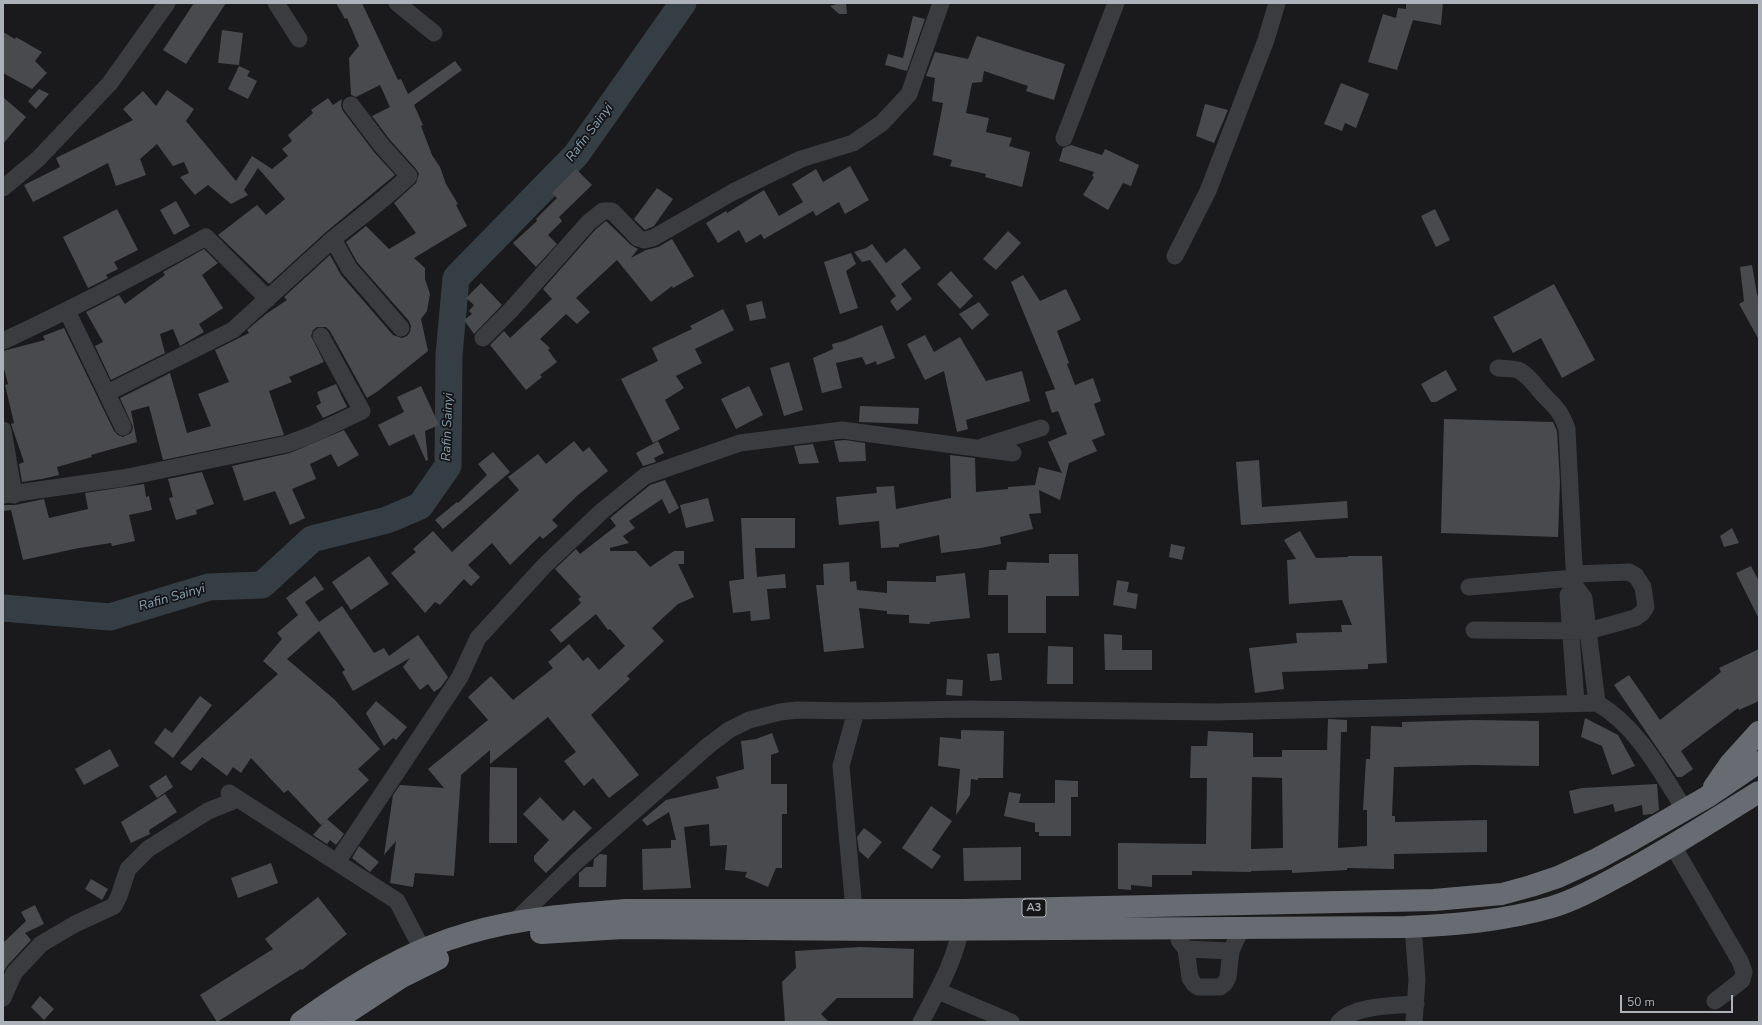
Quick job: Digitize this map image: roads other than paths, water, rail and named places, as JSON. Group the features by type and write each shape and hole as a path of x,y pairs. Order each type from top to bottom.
{"highway":[{"path":"1707,797 1730,764 1759,732"},
{"name":"A3","path":"301,1022 356,985 384,969 427,956 460,950 493,941 552,931 623,928 877,930 962,919 1434,900 1502,894 1531,886 1596,859 1707,797 1759,762"},
{"name":"A3","path":"333,1022 427,956 468,933 513,923 579,913 627,910 854,910 962,919 1169,928 1413,926 1464,924 1523,914 1554,906 1591,891 1673,846 1759,792"}],"street":[{"path":"3,188 38,159 110,83 167,3"},
{"path":"276,3 299,39"},
{"path":"483,338 589,222 603,211 612,211 638,238 644,240 653,238 733,192 801,159 853,143 882,123 910,94 942,3"},
{"path":"1064,138 1116,3"},
{"path":"1175,256 1208,191 1266,40 1277,3"},
{"path":"400,4 434,33"},
{"path":"107,393 233,330 333,239 386,198 409,176 382,146 351,105"},
{"path":"3,341 68,311 206,237 268,299"},
{"path":"333,239 349,268 402,328"},
{"path":"68,311 123,426"},
{"path":"3,430 8,495 123,478 287,444 311,435 362,411 321,336"},
{"path":"1498,368 1519,370 1554,404 1562,415 1567,429 1575,579 1584,598 1579,631 1576,703"},
{"path":"980,447 1042,428"},
{"path":"337,862 460,677 478,638 545,565 601,512 645,476 740,443 842,430 980,447 1013,453"},
{"path":"1469,587 1575,579 1629,572 1636,576 1643,587 1646,608 1635,618 1579,631 1474,630"},
{"path":"1579,631 1597,703"},
{"path":"513,923 577,861 709,745 729,730 749,720 780,712 798,710 1215,712 1597,703 1608,710 1638,738 1685,810"},
{"path":"854,910 841,766 856,711"},
{"path":"3,998 8,968 41,944 75,924 114,906 128,869 148,850 233,796 397,901 427,956"},
{"path":"1673,846 1740,962 1744,972 1742,980 1715,1001"},
{"path":"921,1022 938,991 952,960 962,919"},
{"path":"1413,926 1417,980 1414,1022"},
{"path":"1169,928 1186,949 1190,978 1194,984 1198,987 1220,987 1225,983 1228,977 1231,951 1242,927"},
{"path":"1186,949 1231,951"},
{"path":"938,991 1011,1022"},
{"path":"1339,1022 1347,1014 1361,1010 1416,1004"}],"waterway":[{"name":"Rafin Sainyi","path":"3,608 110,617 209,587 262,585 312,539 387,520 420,506 448,466 449,355 456,278 576,155 683,3"}]}
